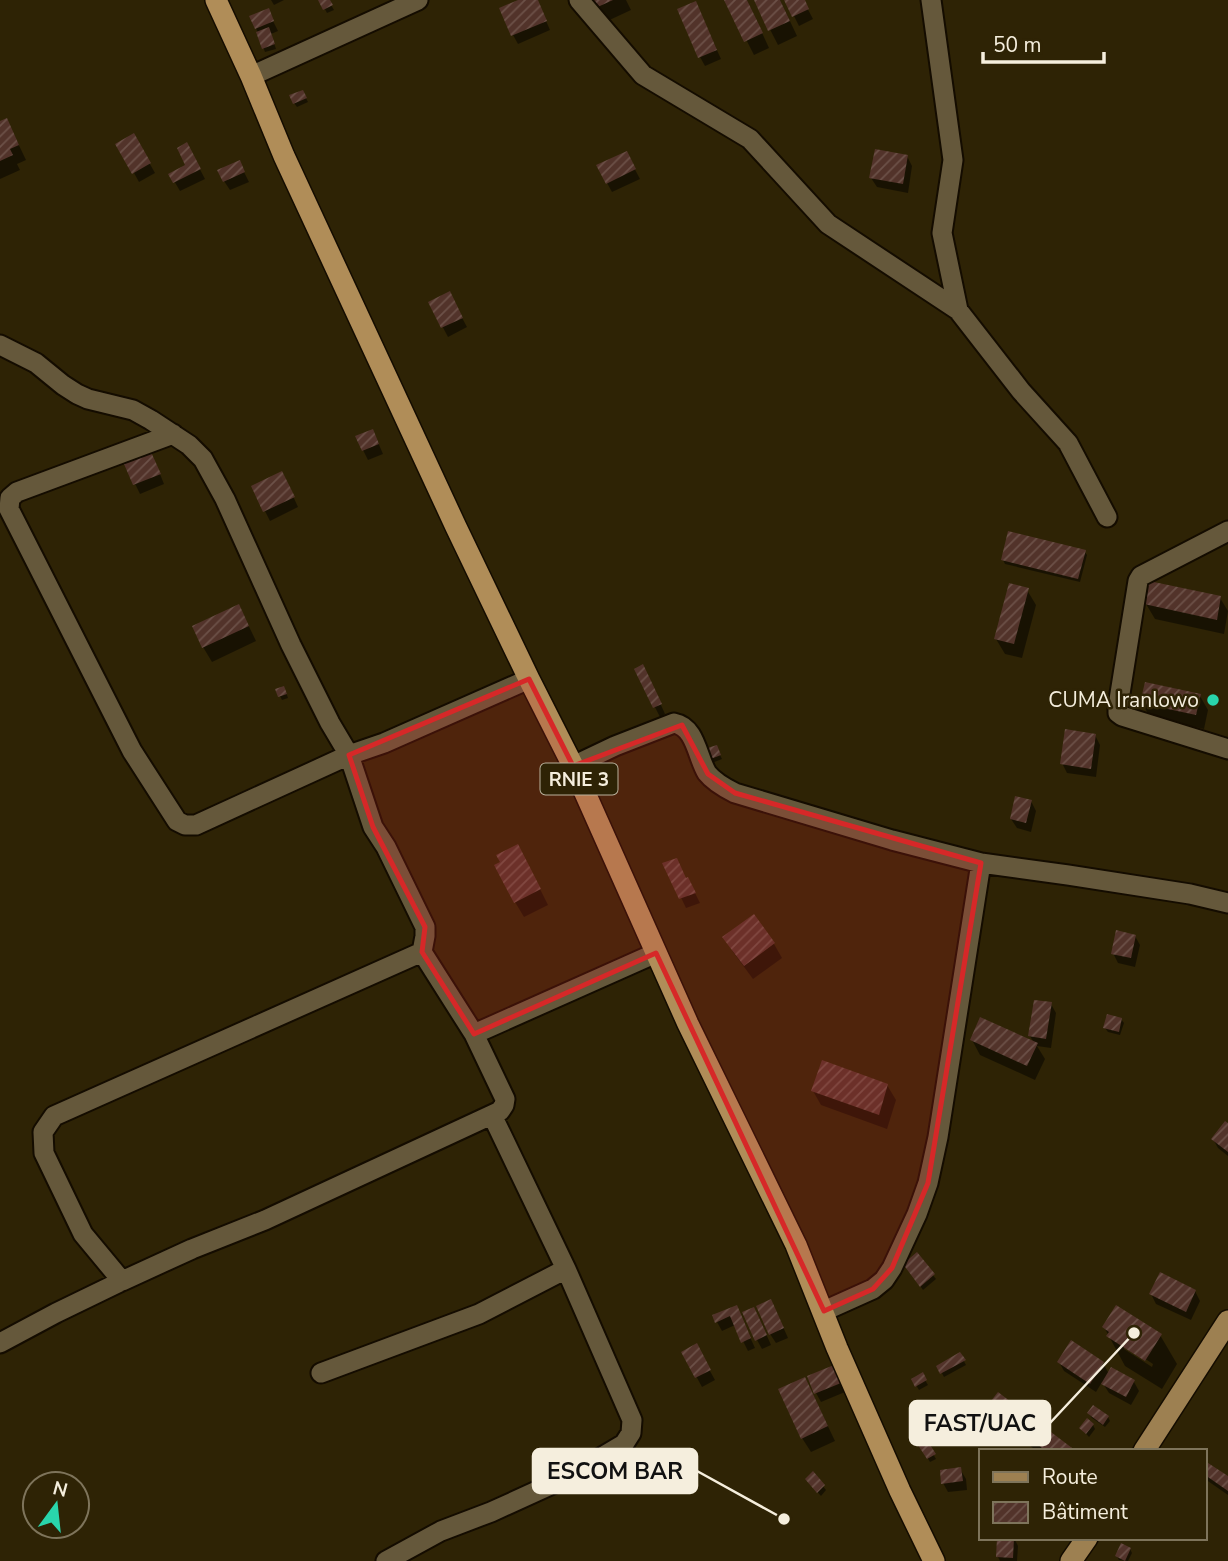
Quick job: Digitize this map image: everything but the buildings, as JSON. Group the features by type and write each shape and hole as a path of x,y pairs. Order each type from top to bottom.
{"highway":[{"name":"RNIE 3","path":"216,0 284,156 528,679 573,766 688,1024 796,1245 837,1348 900,1492 934,1561"}],"main road":[{"path":"1145,1449 1228,1321"},
{"path":"1071,1561 1086,1540"}],"street":[{"path":"251,76 418,0"},
{"path":"579,0 643,75 750,139 828,224 958,310 1021,391 1068,443 1107,517"},
{"path":"931,0 953,160 942,233 958,310"},
{"path":"0,345 36,363 77,394 133,410 173,434 203,460 225,499 291,645 349,755 373,827 386,847 425,927 422,952 474,1034 505,1099 500,1111 492,1115 265,1220 122,1281 56,1312 0,1343"},
{"path":"173,434 18,492 10,498 9,509 132,751 177,821 185,825 197,825 349,755 384,743 528,679"},
{"path":"1228,531 1141,576 1118,706 1118,713 1122,716 1228,748"},
{"path":"573,766 674,723 682,724 688,730 708,774 734,793 892,840 981,863 1190,894 1228,903"},
{"path":"824,1311 873,1289 884,1280 917,1214 928,1183 938,1137 981,863"},
{"path":"122,1281 83,1234 44,1153 43,1132 54,1116 422,952"},
{"path":"474,1034 656,953"},
{"path":"386,1561 441,1531 491,1512 570,1476 624,1444 631,1433 632,1420 566,1269 492,1115"},
{"path":"321,1373 479,1314 566,1269"}],"highlighted area":[{"path":"529,679 573,766 682,725 708,774 735,793 981,863 928,1183 892,1268 873,1289 824,1311 656,953 474,1034 422,952 425,927 373,827 349,755"}],"place":[{"name":"CUMA Iranlowo","path":"1213,700"},
{"name":"FAST/UAC","path":"1134,1333"},
{"name":"ESCOM BAR","path":"784,1519"}]}
